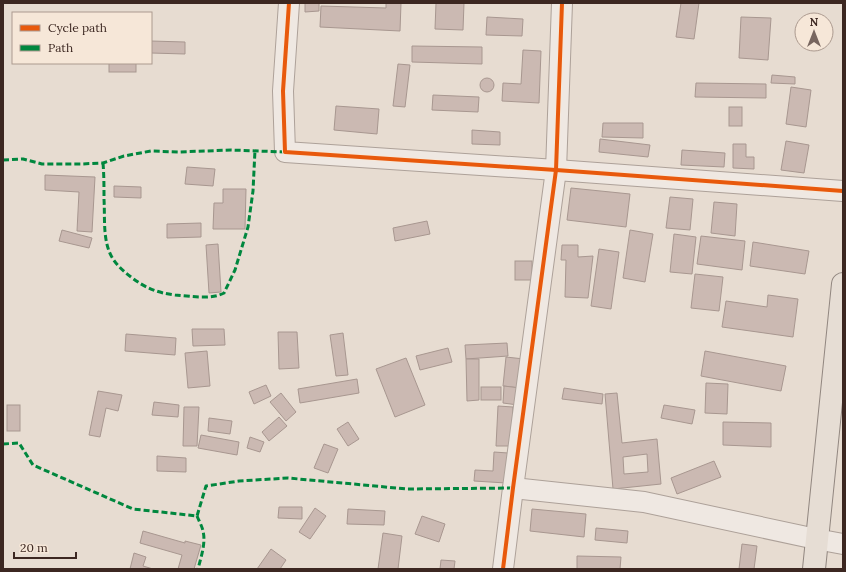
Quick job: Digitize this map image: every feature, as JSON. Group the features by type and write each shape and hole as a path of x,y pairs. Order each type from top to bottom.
{"main road":[{"path":"814,569 843,284"}],"street":[{"path":"289,3 283,91 285,152 556,170 843,192"},
{"path":"503,569 556,170 562,3"},
{"path":"513,488 644,502 843,544"}],"building":[{"path":"305,3 319,3 319,11 305,12"},
{"path":"386,3 401,3 400,31 320,27 321,6 386,8"},
{"path":"436,3 464,3 463,30 435,29"},
{"path":"681,3 699,3 694,39 676,37"},
{"path":"487,17 523,19 522,36 486,35"},
{"path":"741,17 771,18 768,60 739,58"},
{"path":"152,41 185,42 185,54 152,53"},
{"path":"412,46 482,47 482,64 412,62"},
{"path":"523,50 541,51 539,103 502,101 503,83 521,84"},
{"path":"109,64 136,64 136,72 109,72"},
{"path":"398,64 410,65 405,107 393,106"},
{"path":"772,75 795,77 795,84 771,83"},
{"path":"487,78 492,80 494,85 492,90 487,92 482,90 480,85 482,80"},
{"path":"696,83 766,84 766,98 695,97"},
{"path":"791,87 811,90 806,127 786,124"},
{"path":"433,95 479,97 478,112 432,110"},
{"path":"336,106 379,109 377,134 334,130"},
{"path":"729,107 742,107 742,126 729,126"},
{"path":"603,123 643,123 643,138 602,137"},
{"path":"472,130 500,132 500,145 472,144"},
{"path":"600,139 650,145 648,157 599,152"},
{"path":"786,141 809,145 804,173 781,170"},
{"path":"733,144 746,144 746,157 754,157 754,169 733,168"},
{"path":"682,150 725,153 724,167 681,165"},
{"path":"187,167 215,169 213,186 185,184"},
{"path":"45,175 95,177 92,232 77,231 79,192 45,190"},
{"path":"114,186 141,187 141,198 114,197"},
{"path":"571,188 630,194 626,227 567,220"},
{"path":"223,189 246,189 245,229 213,229 214,203 223,203"},
{"path":"670,197 693,199 690,230 666,228"},
{"path":"714,202 737,204 735,236 711,233"},
{"path":"427,221 430,234 395,241 393,228"},
{"path":"201,223 201,237 167,238 167,224"},
{"path":"62,230 92,238 89,248 59,241"},
{"path":"630,230 653,234 645,282 623,278"},
{"path":"674,234 696,237 692,274 670,272"},
{"path":"701,236 745,241 742,270 697,264"},
{"path":"753,242 809,251 805,274 750,266"},
{"path":"218,244 221,292 209,293 206,245"},
{"path":"562,245 578,245 578,257 593,256 588,298 565,297 566,260 561,260"},
{"path":"599,249 619,252 611,309 591,306"},
{"path":"515,261 532,261 532,280 515,280"},
{"path":"695,274 723,277 719,311 691,308"},
{"path":"768,295 798,299 793,337 722,327 726,301 767,307"},
{"path":"192,329 224,329 225,345 193,346"},
{"path":"278,332 297,332 299,368 279,369"},
{"path":"343,333 348,375 336,376 330,335"},
{"path":"126,334 176,338 175,355 125,351"},
{"path":"507,343 508,356 466,359 465,345"},
{"path":"448,348 452,362 420,370 416,356"},
{"path":"207,351 210,386 188,388 185,353"},
{"path":"705,351 786,366 781,391 701,376"},
{"path":"506,357 524,359 520,388 503,386"},
{"path":"406,358 425,405 395,417 376,369"},
{"path":"466,359 479,359 479,400 467,401"},
{"path":"357,379 359,393 300,403 298,389"},
{"path":"706,383 728,384 727,414 705,413"},
{"path":"266,385 271,396 254,404 249,392"},
{"path":"504,386 520,388 518,405 503,403"},
{"path":"481,387 501,387 501,400 481,400"},
{"path":"564,388 603,394 602,404 562,399"},
{"path":"98,391 122,395 118,411 106,408 100,437 89,435"},
{"path":"281,393 296,412 286,421 270,402"},
{"path":"617,393 622,443 657,439 661,484 613,489 605,394","holes":["647,454 648,472 624,474 623,457"]},
{"path":"154,402 179,405 178,417 152,415"},
{"path":"7,405 20,405 20,431 7,431"},
{"path":"664,405 695,410 692,424 661,418"},
{"path":"498,406 513,407 511,446 496,446"},
{"path":"184,407 199,407 197,446 183,446"},
{"path":"279,417 287,426 269,441 262,432"},
{"path":"209,418 232,421 230,434 208,431"},
{"path":"348,422 359,439 348,446 337,429"},
{"path":"723,422 771,423 771,447 723,445"},
{"path":"201,435 239,442 237,455 198,448"},
{"path":"250,437 264,442 260,452 247,448"},
{"path":"324,444 338,449 328,473 314,468"},
{"path":"494,452 508,453 506,483 474,481 475,470 493,471"},
{"path":"157,456 186,458 186,472 157,471"},
{"path":"714,461 721,477 677,494 671,478"},
{"path":"279,507 302,507 302,519 278,518"},
{"path":"315,508 326,516 310,539 299,532"},
{"path":"348,509 385,511 384,525 347,524"},
{"path":"532,509 586,514 584,537 530,531"},
{"path":"422,516 445,524 439,542 415,534"},
{"path":"596,528 628,531 627,543 595,540"},
{"path":"143,531 185,543 185,541 201,545 194,569 178,569 182,555 140,543"},
{"path":"383,533 402,536 398,569 378,569"},
{"path":"742,544 757,546 754,569 739,569"},
{"path":"271,549 286,560 280,569 257,569"},
{"path":"134,553 146,557 143,566 153,569 130,569"},
{"path":"577,556 621,557 620,569 577,569"},
{"path":"441,560 455,561 454,569 440,569"}],"marked path":[{"path":"3,160 23,159 42,164 81,164 103,163 124,156 151,151 179,152 231,150 285,152"},
{"path":"103,163 106,239 109,251 115,262 131,277 152,289 175,295 207,297 224,293 235,270 248,227 253,191 255,150"},
{"path":"3,444 19,443 33,465 133,509 197,516 206,486 239,481 288,478 407,489 513,488"},
{"path":"197,516 203,529 204,536 203,550 198,569"}],"cycle path":[{"path":"289,3 283,91 285,152 843,191"},
{"path":"503,569 556,170 562,3"}]}
